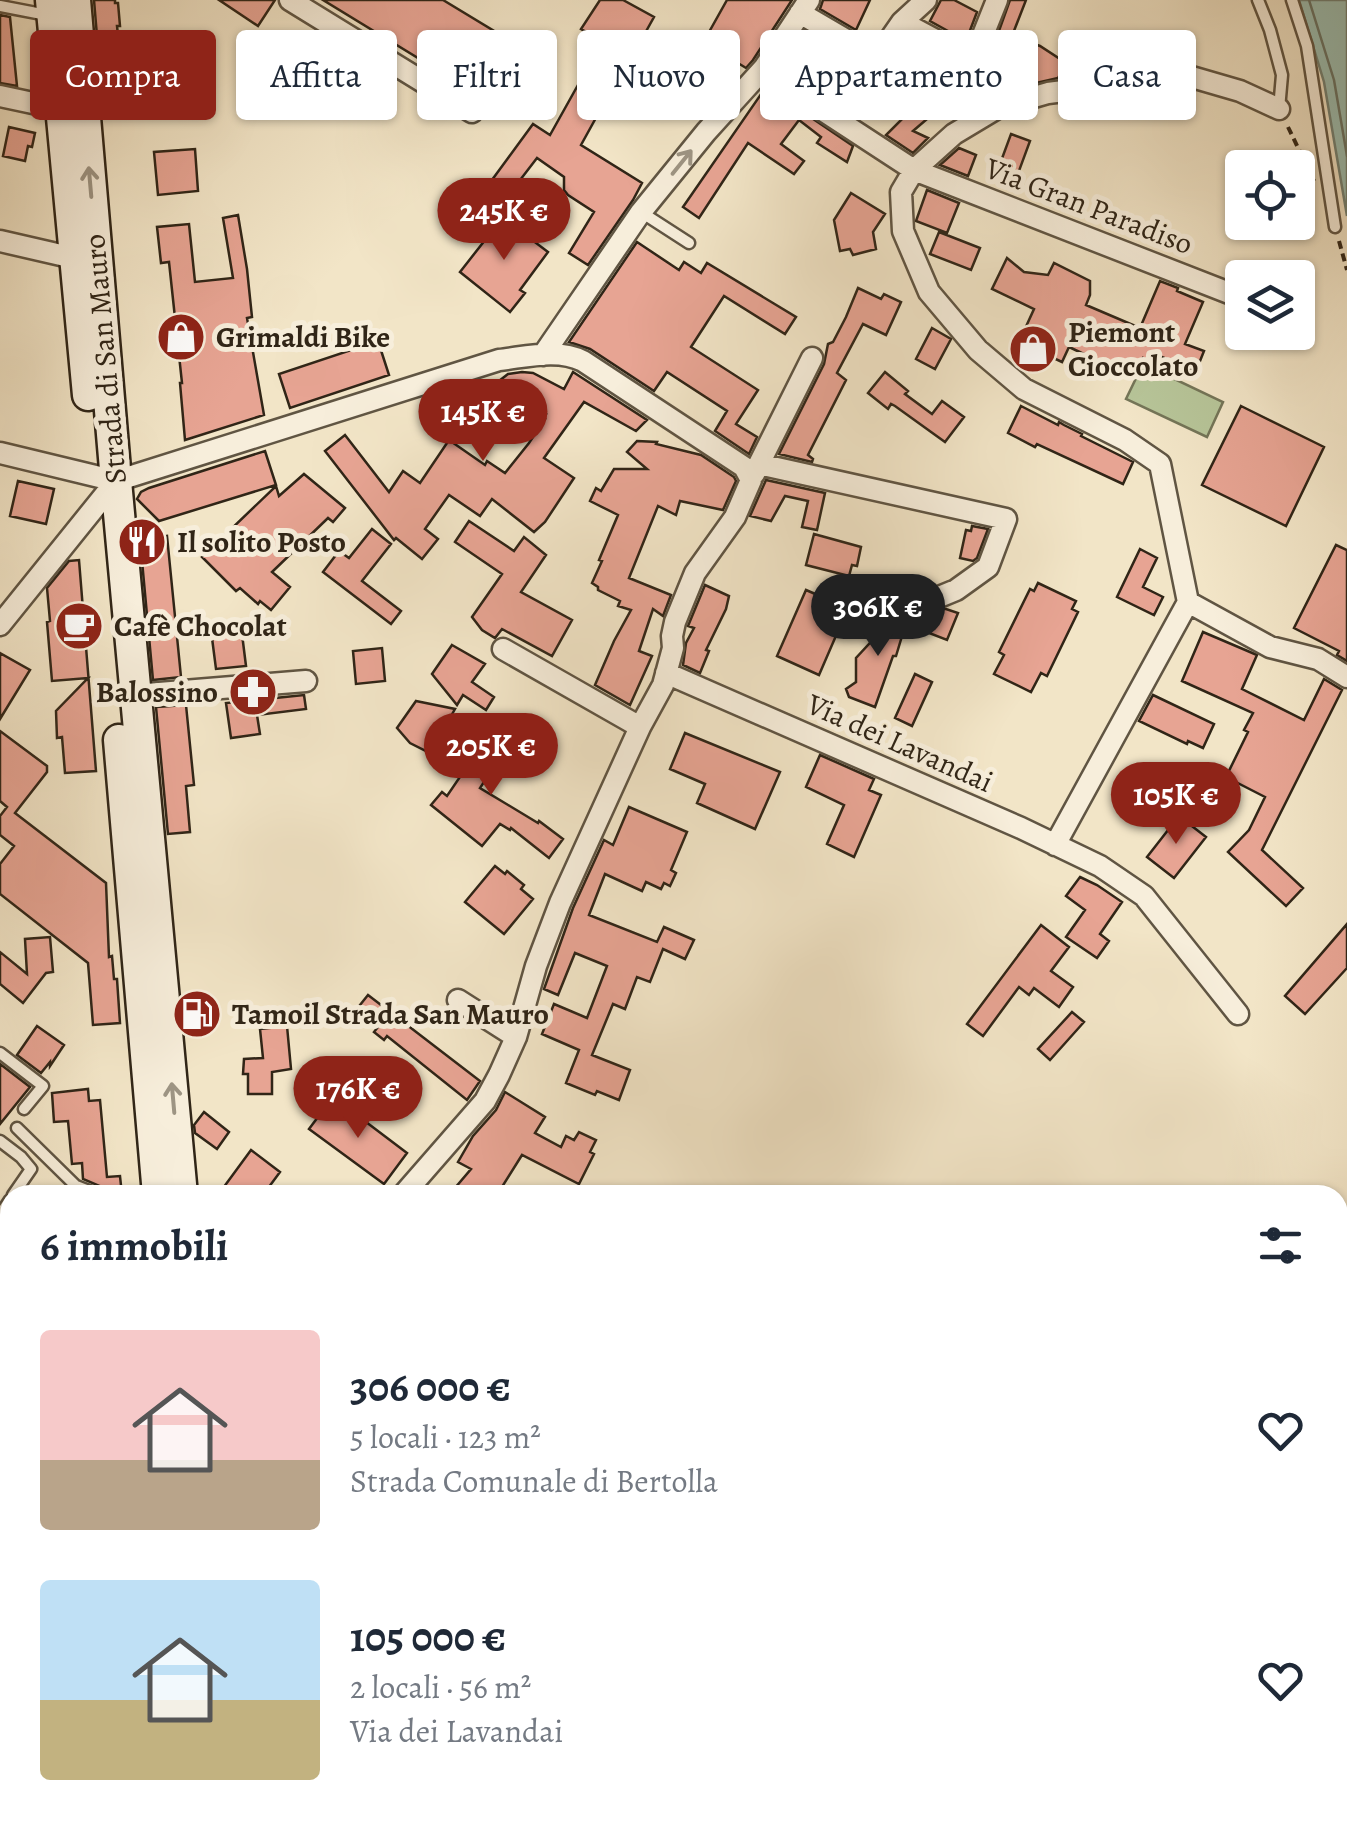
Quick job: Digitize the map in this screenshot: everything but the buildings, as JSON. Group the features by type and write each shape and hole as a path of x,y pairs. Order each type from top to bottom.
{"main road":[{"name":"Strada di San Mauro","path":"60,5 60,30"},
{"name":"Strada di San Mauro","path":"60,5 103,487 157,1185"},
{"name":"Strada di San Mauro","path":"62,120 74,258 103,487 136,695 181,1185"}],"street":[{"path":"290,0 417,78"},
{"path":"897,30 926,0"},
{"path":"981,30 989,3"},
{"path":"789,30 805,6 826,30"},
{"path":"902,22 917,30"},
{"path":"544,354 641,212 760,72"},
{"name":"Via Gran Paradiso","path":"1038,96 1137,76 1178,73 1240,91 1279,108"},
{"path":"0,96 30,102"},
{"name":"Via Gran Paradiso","path":"837,120 914,170 1225,291"},
{"name":"Via Gran Paradiso","path":"914,170 954,134 977,120"},
{"path":"914,170 901,192 904,232 928,292 978,350 1024,389 1125,440 1160,464 1188,602 1055,844"},
{"name":"Strada di San Mauro","path":"0,241 74,258"},
{"path":"0,452 103,487 499,360 571,355 755,472 1006,519 988,567 939,597"},
{"path":"412,1185 484,1101 516,1037 536,966 560,903 640,727 663,686 675,622 696,573 736,517 812,358"},
{"path":"0,625 78,527 103,487"},
{"path":"1188,602 1270,647 1318,660 1347,677"},
{"path":"502,649 640,727"},
{"name":"Via dei Lavandai","path":"666,673 1100,866 1144,896 1238,1014"},
{"path":"136,695 306,681"},
{"path":"458,1000 516,1037"}],"lane":[{"path":"1258,0 1282,75 1279,108"},
{"path":"1292,0 1307,46 1335,226"},
{"path":"0,6 60,5"},
{"path":"641,212 690,243"},
{"path":"0,1054 43,1086 24,1108"},
{"path":"18,1128 75,1185"},
{"path":"0,1141 32,1169 21,1185"},
{"path":"21,1157 34,1144"}],"green space":[{"path":"1143,364 1223,402 1207,437 1126,399"}],"water":[{"path":"1299,0 1347,0 1347,216 1324,82"}],"place":[{"name":"Grimaldi Bike","path":"181,337"},
{"name":"Piemont Cioccolato","path":"1033,349"},
{"name":"Il solito Posto","path":"142,542"},
{"name":"Cafè Chocolat","path":"79,626"},
{"name":"Balossino","path":"253,692"},
{"name":"Tamoil Strada San Mauro","path":"197,1014"}]}
